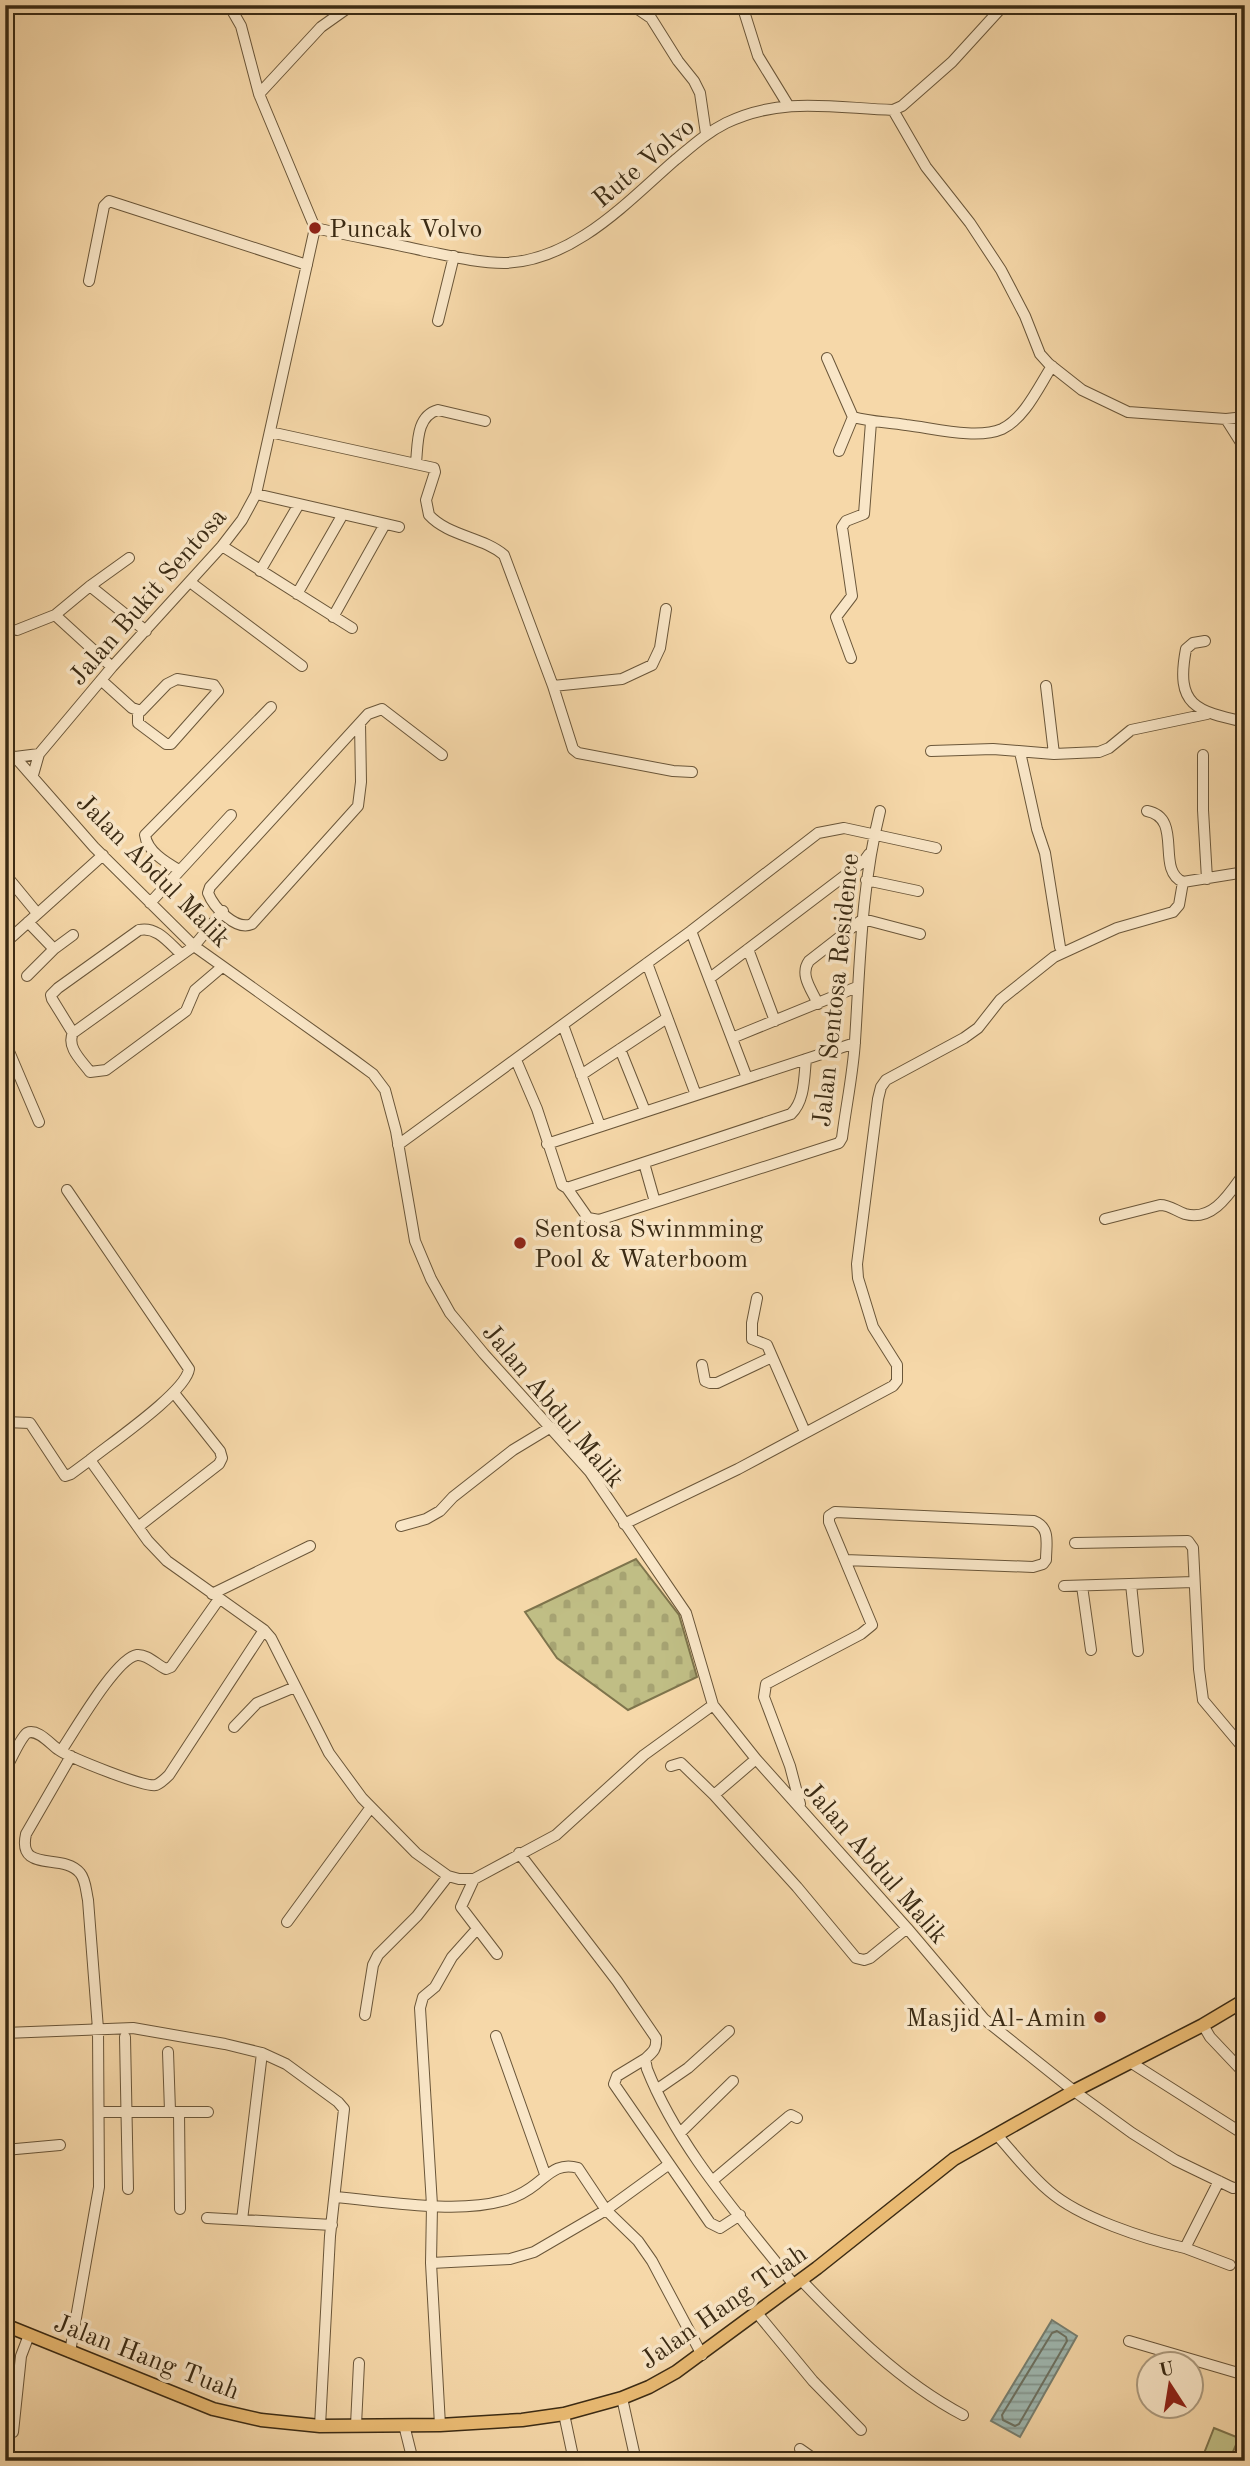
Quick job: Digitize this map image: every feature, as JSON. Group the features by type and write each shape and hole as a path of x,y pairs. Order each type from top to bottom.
{"main road":[{"name":"Jalan Hang Tuah","path":"5,2325 213,2409 261,2420 320,2426 440,2425 522,2420 564,2414 622,2398 649,2387 702,2355 954,2159 1074,2091 1203,2025 1245,2000"}],"street":[{"path":"229,5 241,26 259,94 315,228"},
{"path":"259,94 321,27 352,5"},
{"path":"632,5 650,18 694,81 700,93 706,134"},
{"path":"742,5 758,56 788,105"},
{"path":"1004,5 952,62 902,106 893,110 926,167 970,223 1001,270 1025,316 1040,354 1082,390 1128,412 1226,419 1245,417"},
{"name":"Rute Volvo","path":"315,228 454,257 505,262 537,256 566,247 598,227 706,134 747,115 788,105 893,110"},
{"path":"89,281 104,206 109,201 307,265"},
{"name":"Jalan Bukit Sentosa","path":"33,775 38,754 222,546 242,520 256,494 315,228"},
{"path":"438,321 454,257"},
{"path":"827,358 853,417 839,451"},
{"path":"853,417 871,422 958,432 1002,429 1020,413 1052,366"},
{"path":"415,463 420,429 423,419 430,412 438,410 485,421"},
{"path":"1226,419 1245,449"},
{"path":"850,658 836,617 852,596 842,527 846,521 864,514 871,422"},
{"path":"270,432 435,469 426,500 426,510 434,521 494,546 504,555 553,686 570,744 579,753 673,771 692,772"},
{"path":"256,494 399,527"},
{"path":"260,570 299,504"},
{"path":"297,594 343,514"},
{"path":"332,617 385,524"},
{"path":"222,546 352,628"},
{"path":"17,630 55,615 129,558"},
{"path":"190,582 302,666"},
{"path":"90,586 146,631"},
{"path":"553,686 622,679 652,665 660,648 667,609"},
{"path":"55,615 113,667"},
{"path":"1205,641 1193,643 1186,649 1184,678 1188,700 1207,714 1244,722 1245,740"},
{"path":"177,679 214,685 218,691 171,744 166,744 138,723 138,711 145,709 167,684 177,679"},
{"path":"101,680 138,711"},
{"path":"1046,686 1054,754"},
{"path":"179,870 164,861 149,846 145,835 271,707"},
{"path":"360,723 361,797 351,816 252,923 246,927 238,925 211,899 208,893 210,887 360,723 374,710 382,709 442,755"},
{"path":"931,751 993,749 1054,754 1098,752 1109,748 1131,730 1207,714"},
{"path":"1020,752 1045,853 1063,952"},
{"path":"10,756 38,754"},
{"path":"1203,755 1207,879"},
{"name":"Jalan Abdul Malik","path":"10,756 33,775 103,855 194,946 373,1074 385,1090 415,1241 431,1279 458,1323 590,1472 686,1613 713,1705 756,1759 907,1928 984,2019 1074,2091 1132,2133 1175,2160 1233,2188 1245,2187"},
{"name":"Jalan Sentosa Residence","path":"516,1060 537,1109 562,1185 588,1218 599,1220 839,1143 842,1138 855,1043 866,880 880,811"},
{"path":"1147,811 1157,813 1163,819 1171,869 1175,877 1183,882 1245,872"},
{"path":"150,903 231,815"},
{"path":"398,1145 691,931 818,834 844,828 936,848"},
{"path":"710,978 864,861 870,853"},
{"path":"5,943 103,855"},
{"path":"9,879 37,913"},
{"path":"866,880 918,891"},
{"path":"624,1524 738,1469 893,1386 897,1381 897,1365 873,1327 858,1278 857,1264 881,1087 893,1076 978,1028 1000,1000 1063,952 1117,928 1173,912 1178,905 1183,882"},
{"path":"222,967 195,990 186,1011 106,1070 90,1072 72,1049 70,1039 73,1033 194,946 223,911"},
{"path":"818,1004 804,974 805,965 863,919 920,934"},
{"path":"28,922 54,949"},
{"path":"73,1033 52,999 51,995 58,988 139,930 147,928 155,931 181,954"},
{"path":"691,931 747,1078"},
{"path":"27,976 54,949 73,935"},
{"path":"748,949 775,1021"},
{"path":"647,963 696,1095"},
{"path":"732,1038 857,987"},
{"path":"581,1075 667,1018"},
{"path":"563,1025 600,1126"},
{"path":"5,1042 39,1122"},
{"path":"547,1144 855,1043"},
{"path":"620,1049 645,1111"},
{"path":"567,1188 791,1114 801,1100 806,1059"},
{"path":"644,1163 655,1202"},
{"path":"1105,1219 1160,1205 1168,1205 1185,1214 1213,1210 1223,1202 1245,1172"},
{"path":"5,1422 30,1423 65,1476 90,1460 174,1393 188,1374 189,1368 67,1190"},
{"path":"757,1298 752,1339 767,1345 806,1432"},
{"path":"702,1365 705,1381 710,1383 772,1357"},
{"path":"138,1527 219,1464 222,1458 220,1451 174,1393"},
{"path":"401,1526 426,1519 440,1511 453,1497 513,1450 551,1427"},
{"path":"90,1460 138,1527 167,1561 253,1620 271,1638 329,1753 371,1807 411,1849 448,1876 474,1879 556,1835 645,1755 713,1705"},
{"path":"801,1808 764,1697 766,1684 871,1628 872,1622 845,1560 829,1522 829,1516 835,1512 1034,1521 1042,1524 1046,1530 1046,1560 1043,1564 1032,1567 845,1560"},
{"path":"1075,1544 1188,1541 1193,1548 1203,1700 1245,1751"},
{"path":"61,1751 113,1673 129,1658 143,1656 166,1669 171,1667 216,1597 310,1546"},
{"path":"1064,1586 1195,1582"},
{"path":"1131,1584 1138,1651"},
{"path":"1082,1586 1091,1650"},
{"path":"5,1771 28,1733 39,1734 71,1756 140,1783 154,1786 160,1783 169,1775 264,1630"},
{"path":"234,1727 257,1703 295,1687"},
{"path":"70,2352 99,2187 98,2029 88,1900 84,1879 79,1871 69,1865 33,1857 26,1853 23,1847 26,1834 71,1756"},
{"path":"713,1795 756,1759"},
{"path":"671,1766 681,1763 713,1795 797,1886 856,1958 870,1958 907,1928"},
{"path":"287,1922 371,1807"},
{"path":"519,1853 617,1981 656,2038 657,2047 654,2052 613,2081 710,2223 723,2227 740,2216"},
{"path":"365,2015 373,1965 378,1955 417,1916 448,1876"},
{"path":"474,1879 461,1907 497,1954"},
{"path":"440,2425 431,2263 432,2205 420,2003 435,1987 452,1957 477,1929"},
{"path":"1203,2025 1210,2037 1245,2074"},
{"path":"5,2033 150,2029 262,2053 297,2071 344,2109 331,2225 320,2426"},
{"path":"656,2090 688,2068 729,2031"},
{"path":"125,2036 128,2189"},
{"path":"496,2036 545,2174"},
{"path":"168,2052 180,2209"},
{"path":"242,2220 262,2053"},
{"path":"646,2059 647,2070 656,2090 712,2181 798,2282 900,2375 934,2400 963,2415"},
{"path":"1130,2062 1245,2136"},
{"path":"680,2133 733,2081"},
{"path":"100,2112 208,2112"},
{"path":"712,2181 788,2117 791,2115 797,2119"},
{"path":"997,2135 1047,2190 1077,2210 1112,2225 1230,2265"},
{"path":"5,2150 60,2145"},
{"path":"431,2263 522,2256 534,2252 606,2210 668,2165"},
{"path":"335,2197 463,2207 500,2202 523,2193 545,2174 560,2167 578,2168 606,2210 638,2241 652,2261 702,2355"},
{"path":"1185,2248 1219,2181"},
{"path":"207,2218 331,2225"},
{"path":"757,2313 813,2381 861,2430"},
{"path":"13,2432 21,2356 29,2335"},
{"path":"1129,2341 1245,2375"},
{"path":"356,2426 359,2363"},
{"path":"622,2398 636,2461"},
{"path":"564,2414 574,2461"},
{"path":"404,2425 413,2461"},
{"path":"800,2449 817,2461"}],"green space":[{"path":"636,1559 679,1615 697,1677 628,1710 557,1658 525,1612"},
{"path":"1214,2428 1239,2438 1229,2461 1201,2461"}],"water":[{"path":"1052,2320 1077,2336 1020,2437 991,2421"}],"place":[{"name":"Puncak Volvo","path":"315,228"},
{"name":"Sentosa Swinmming Pool & Waterboom","path":"520,1243"},
{"name":"Masjid Al-Amin","path":"1100,2017"}]}
